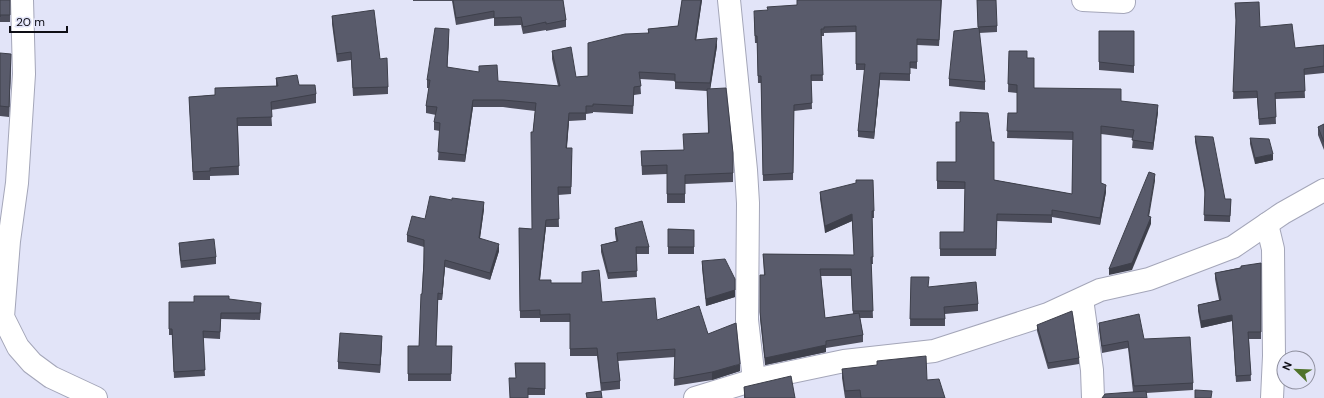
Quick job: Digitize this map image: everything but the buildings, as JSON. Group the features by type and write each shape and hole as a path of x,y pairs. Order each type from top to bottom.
{"street":[{"path":"22,0 24,74 19,160 9,241 3,317 18,347 32,363 51,377 96,398"},
{"path":"729,0 746,170 748,203 747,320 754,380"},
{"path":"1083,0 1124,2"},
{"path":"694,398 732,393 754,380 844,361 934,351 1048,314 1100,290 1149,279 1233,248 1301,202 1324,190"},
{"path":"1267,224 1273,249 1274,356 1272,398"},
{"path":"1082,298 1092,370 1093,398"}]}
